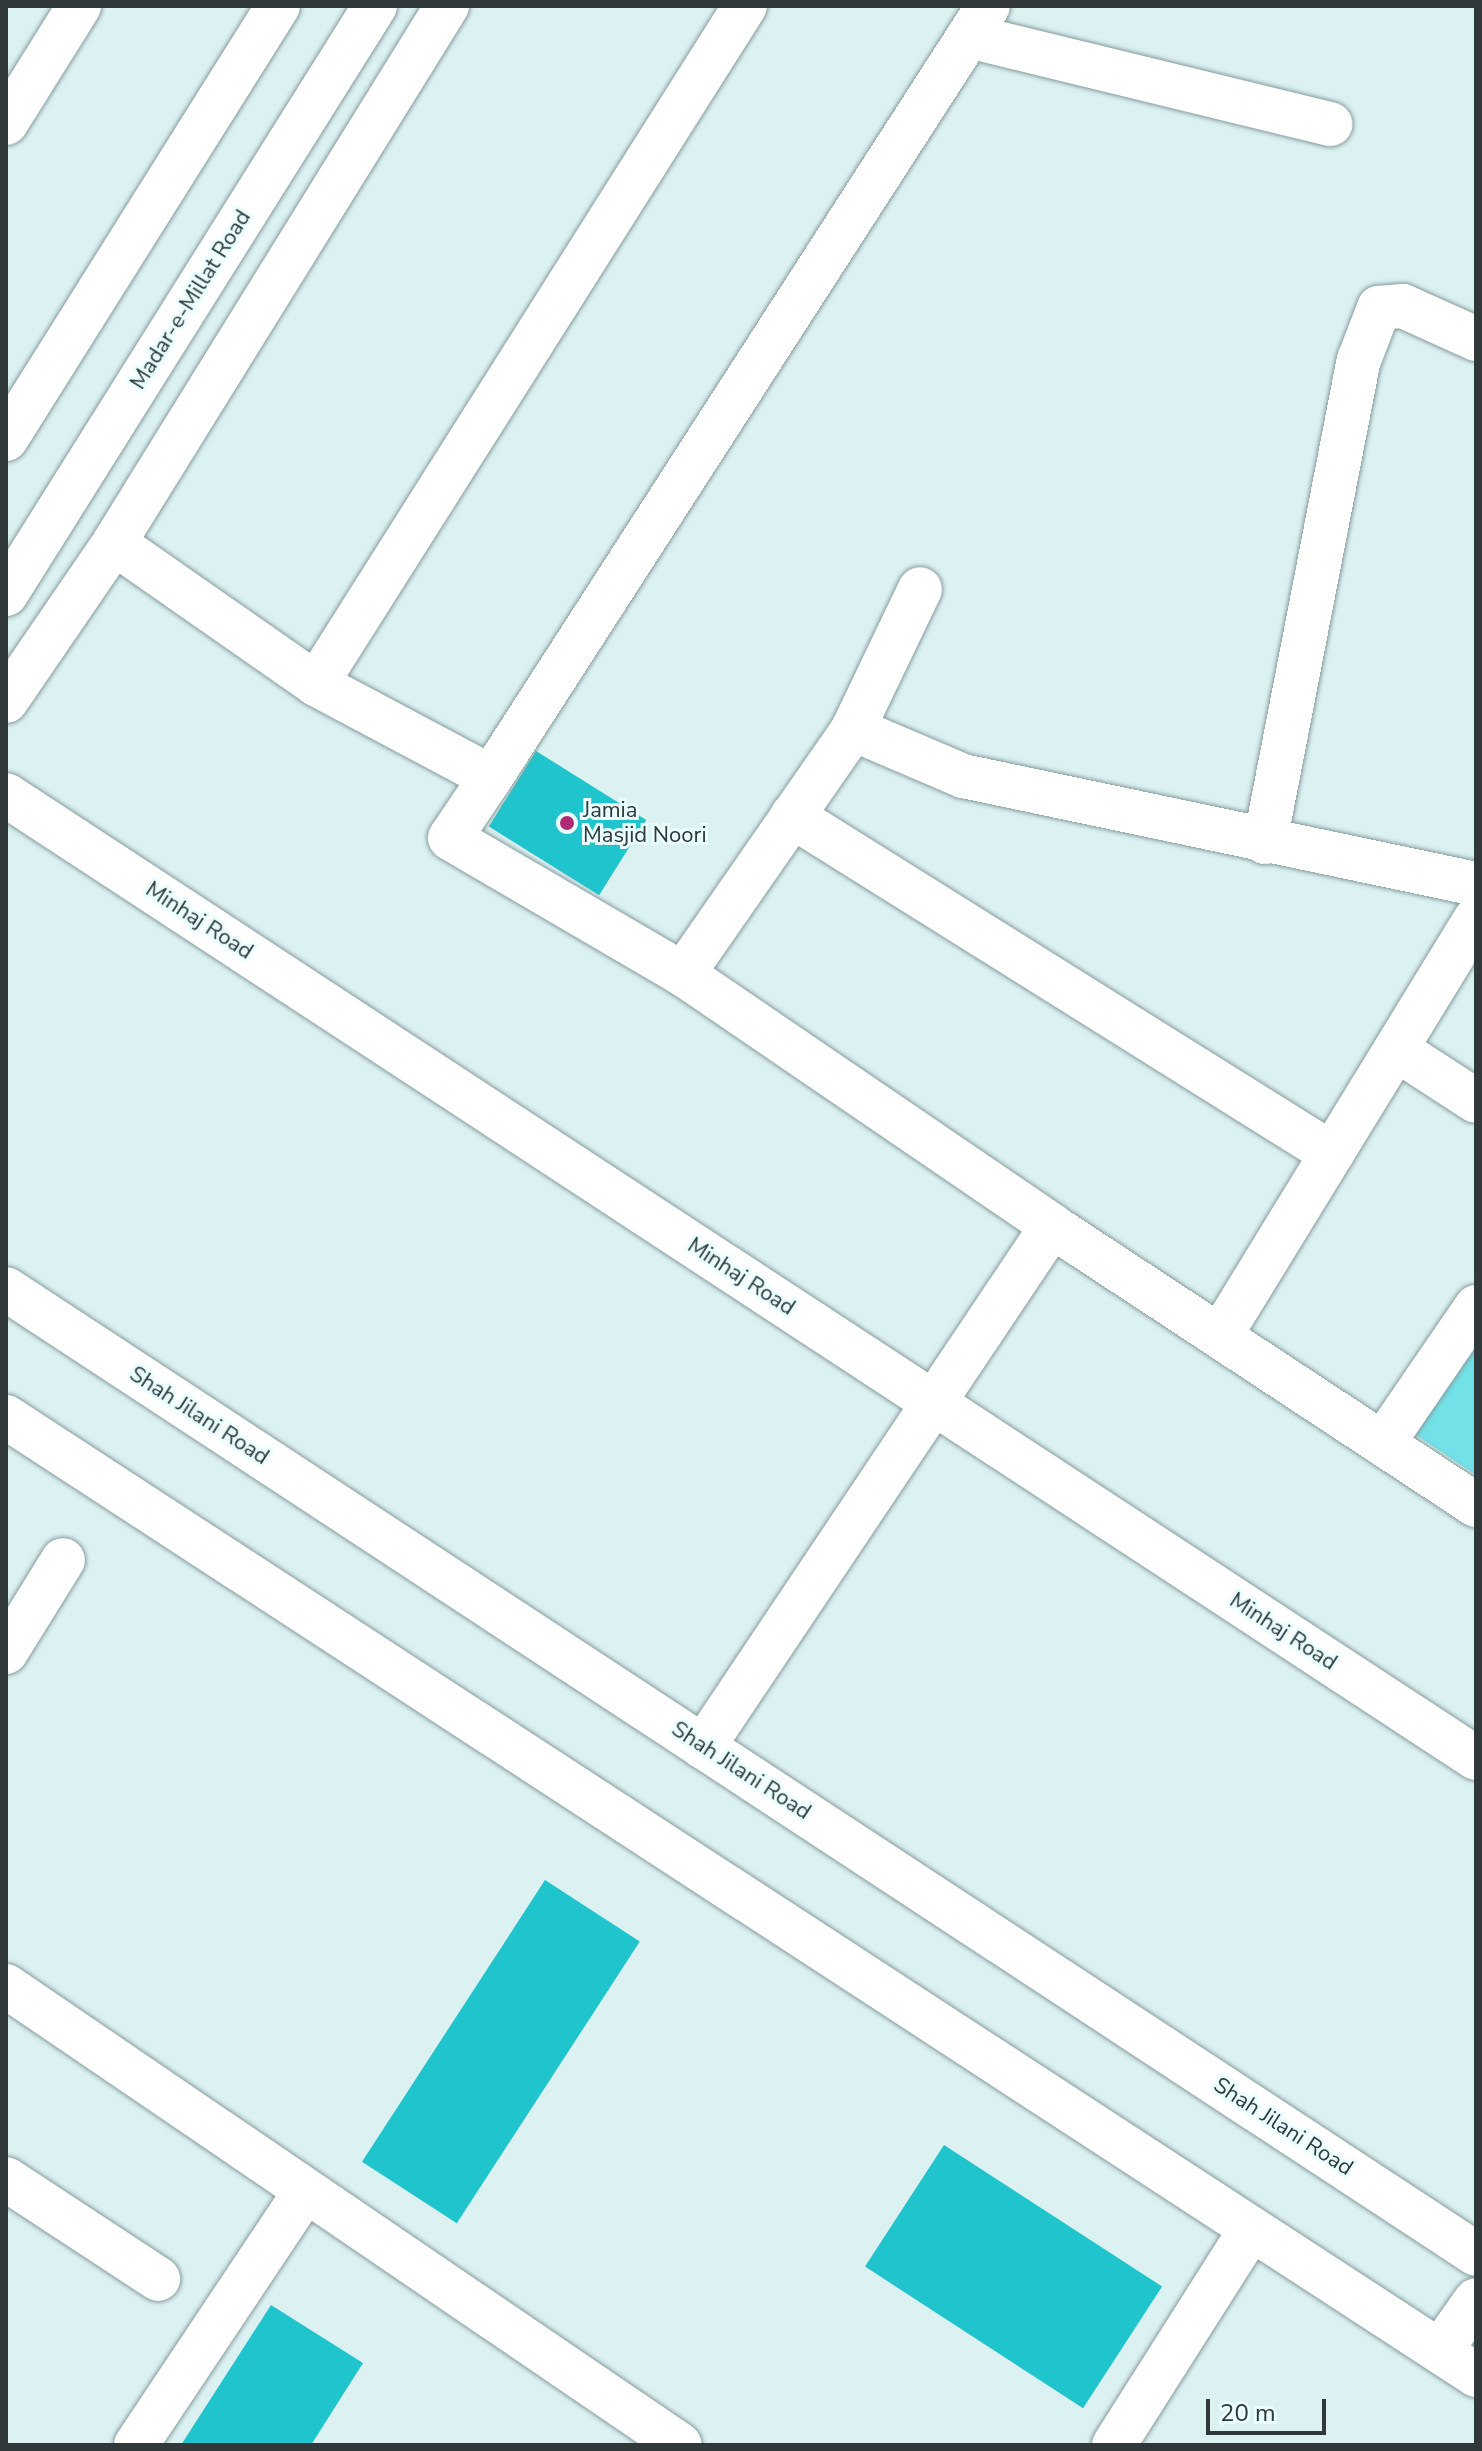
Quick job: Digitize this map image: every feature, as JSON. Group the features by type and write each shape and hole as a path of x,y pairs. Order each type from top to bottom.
{"street":[{"path":"6,123 79,6"},
{"path":"6,439 278,6"},
{"name":"Madar-e-Millat Road","path":"6,594 375,6"},
{"path":"6,701 114,543 447,6"},
{"path":"316,684 745,6"},
{"path":"1330,124 979,21 450,838 683,974 1052,1226 1476,1505"},
{"path":"1265,842 1359,360 1379,308 1403,306 1476,339"},
{"path":"114,543 316,684 491,777"},
{"path":"683,974 853,729 920,589"},
{"path":"853,729 963,776 1476,884"},
{"name":"Minhaj Road","path":"6,795 1476,1758"},
{"path":"792,816 1332,1154"},
{"path":"1220,1336 1476,919"},
{"path":"1396,1049 1476,1101"},
{"path":"703,1747 1052,1226"},
{"name":"Shah Jilani Road","path":"6,1289 1476,2254"},
{"path":"1383,1443 1476,1307"},
{"path":"6,1417 1476,2375"},
{"path":"6,1652 63,1560"},
{"path":"6,1986 305,2192 487,2310 680,2445"},
{"path":"6,2179 158,2279"},
{"path":"136,2445 305,2192"},
{"path":"1114,2445 1251,2229"},
{"path":"1440,2351 1476,2300"}],"shaded area":[{"path":"1476,1319 1476,1475 1404,1427"}],"building":[{"name":"Jamia Masjid Noori","path":"536,751 646,820 599,895 489,826"},
{"path":"545,1880 640,1942 457,2223 362,2162"},
{"path":"944,2145 1162,2287 1083,2408 865,2267"},
{"path":"271,2305 363,2363 311,2445 181,2445"}],"place":[{"name":"Jamia Masjid Noori","path":"567,823"}]}
